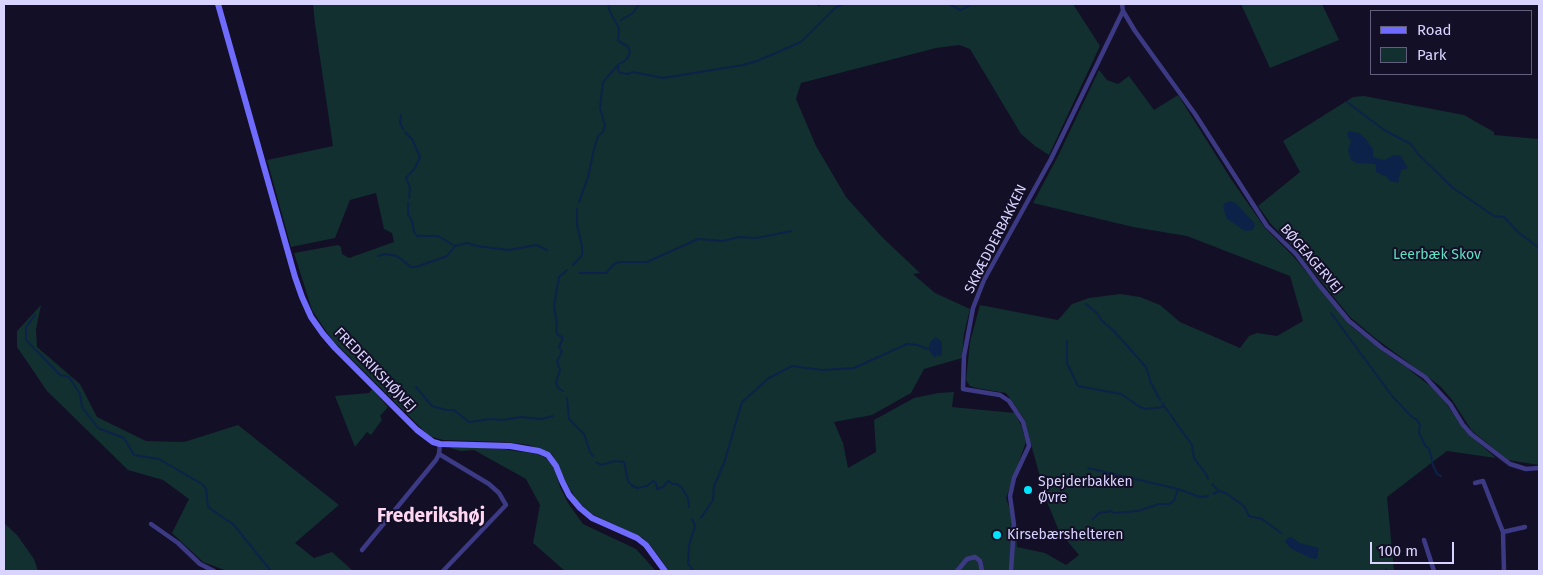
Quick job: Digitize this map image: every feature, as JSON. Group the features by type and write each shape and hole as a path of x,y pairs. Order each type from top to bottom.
{"street":[{"name":"FREDERIKSHØJVEJ","path":"218,4 287,251 302,297 311,317 335,348 426,438 440,444 510,446 539,451 548,455 556,466 569,495 580,508 592,518 637,538 646,545 665,571"},
{"name":"BØGEAGERVEJ","path":"1122,4 1134,31 1195,114 1267,226 1296,254 1349,321 1382,348 1425,377 1450,404 1462,425 1471,434 1510,464 1526,469 1539,468"},
{"name":"SKRÆDDERBAKKEN","path":"1011,571 1014,525 1010,496 1014,478 1029,446 1023,422 1009,401 1000,396 963,389 964,356 973,308 984,280 1051,160 1124,10"},
{"path":"362,550 436,460 440,444"},
{"path":"439,454 490,484 499,493 506,505 443,571"},
{"path":"1475,483 1483,481 1503,532 1504,571"},
{"path":"151,524 178,543 200,564 214,571"},
{"path":"1503,532 1525,527"},
{"path":"1424,540 1434,571"},
{"path":"957,571 967,559 975,557 980,561 982,571"}],"green space":[{"path":"313,4 817,4 818,6 824,4 1073,4 1100,46 1049,155 1021,134 970,49 959,45 936,48 801,83 796,99 816,146 846,197 882,237 920,273 913,274 935,293 970,309 964,334 962,358 924,369 911,393 872,415 834,422 843,443 848,468 876,452 874,420 914,398 954,392 952,407 1015,413 1026,442 1006,498 1016,526 1017,547 1045,553 1066,565 1079,555 1059,531 1047,502 1024,419 1006,393 976,388 970,386 966,380 970,342 980,305 1058,320 1072,304 1089,298 1120,294 1140,297 1160,305 1180,322 1240,348 1249,336 1257,333 1277,336 1303,321 1290,276 1187,236 1133,227 1033,203 1058,156 1099,70 1107,80 1118,84 1129,76 1154,110 1178,95 1231,179 1265,228 1294,257 1352,327 1434,389 1464,430 1496,458 1447,451 1387,497 1394,571 669,571 643,538 592,514 577,501 552,454 529,445 506,442 443,440 429,436 332,340 312,310 294,253 338,245 341,247 342,254 349,258 394,242 392,233 384,229 376,193 350,200 335,238 291,247 267,160 333,146"},
{"path":"1241,4 1322,4 1339,40 1270,68"},
{"name":"Leerbæk Skov","path":"1364,96 1464,115 1494,132 1494,135 1539,139 1539,465 1508,460 1472,431 1452,400 1440,386 1350,317 1258,206 1300,172 1283,141 1353,97"},
{"path":"41,305 36,329 37,347 80,384 97,417 146,441 184,442 238,425 339,505 295,543 314,558 332,552 353,571 227,571 203,562 172,533 189,499 163,480 128,470 47,391 17,347 17,331"},
{"path":"372,389 388,407 380,416 382,420 371,435 367,432 355,447 335,396 369,393"},
{"path":"450,448 503,449 538,454 547,459 555,470 560,487 568,503 583,524 636,549 656,571 565,571 533,543 540,505 526,479 474,450 461,451"},
{"path":"4,523 17,535 34,559 38,571 4,571"}],"water":[{"path":"1348,131 1359,133 1365,138 1373,149 1373,156 1376,158 1384,160 1394,155 1400,155 1408,168 1401,170 1398,183 1390,181 1387,177 1376,172 1374,164 1356,163 1351,160 1348,150 1351,141 1347,135"},
{"path":"1229,201 1236,203 1255,224 1253,230 1245,231 1226,218 1223,206"},
{"path":"936,337 942,342 942,355 934,357 928,349 931,341"},
{"path":"1291,537 1300,543 1319,548 1317,559 1310,558 1290,548 1285,541"}],"waterway":[{"path":"579,202 588,177 598,136 603,132 605,125 600,108 603,82 618,65 627,59 630,52 628,46 618,41 619,28 610,12 608,4"},
{"path":"621,20 633,13 639,4"},
{"path":"618,65 618,71 621,73 628,74 633,72 663,78 743,65 801,42 835,8 843,4"},
{"path":"949,4 960,10 969,6"},
{"path":"1347,102 1384,130 1411,144 1418,154 1453,188 1494,216 1504,217 1518,232 1539,248"},
{"path":"401,115 400,122 403,129"},
{"path":"405,132 412,139 420,157 415,168 406,178 410,188 409,198"},
{"path":"408,203 408,214 417,236 438,236 455,246 467,243 509,250 536,245 547,250"},
{"path":"573,265 582,255 577,224 577,209"},
{"path":"579,273 606,273 614,264 619,262 647,262 698,239 723,241 739,237 756,238 791,231"},
{"path":"378,256 385,254 397,256 411,267 416,267 447,256 455,246"},
{"path":"563,391 558,388 556,382 560,370 557,361 562,351 559,347 562,337 556,331 554,306 559,277 567,270"},
{"path":"1086,304 1097,313 1102,321 1113,330 1146,367 1151,383 1160,400"},
{"path":"1331,313 1392,396 1417,420 1420,425 1419,433 1426,447 1429,448 1437,474 1441,476"},
{"path":"35,315 26,327 26,340 60,375 69,377 80,394 82,407 98,428 124,438 134,455 159,459 202,484 206,489 208,507 234,525 271,571"},
{"path":"1067,341 1067,363 1078,386 1121,394 1145,409 1164,407"},
{"path":"701,518 713,500 714,486 724,463 742,402 769,378 792,366 822,370 854,368 907,344 928,349"},
{"path":"416,387 432,406 454,410 469,422 521,417 541,419 553,416"},
{"path":"567,398 569,419 584,434 593,456"},
{"path":"1162,403 1192,445 1194,458 1208,479"},
{"path":"596,462 601,465 615,461 624,462 628,481 637,488 647,486 653,481 656,483 657,489 663,487 668,481 677,484 688,498 689,507"},
{"path":"1088,468 1178,489"},
{"path":"1212,484 1219,491 1226,493 1244,506 1249,516 1262,519 1281,533"},
{"path":"1093,519 1099,513 1138,511 1159,504 1169,504 1174,501 1178,489 1200,497 1208,496"},
{"path":"1213,494 1219,491"},
{"path":"692,519 695,526 689,545 688,564 694,571"}],"place":[{"name":"Spejderbakken Øvre","path":"1028,490"},
{"name":"Kirsebærshelteren","path":"997,535"}],"district":[{"name":"Frederikshøj","path":"431,517"}]}
